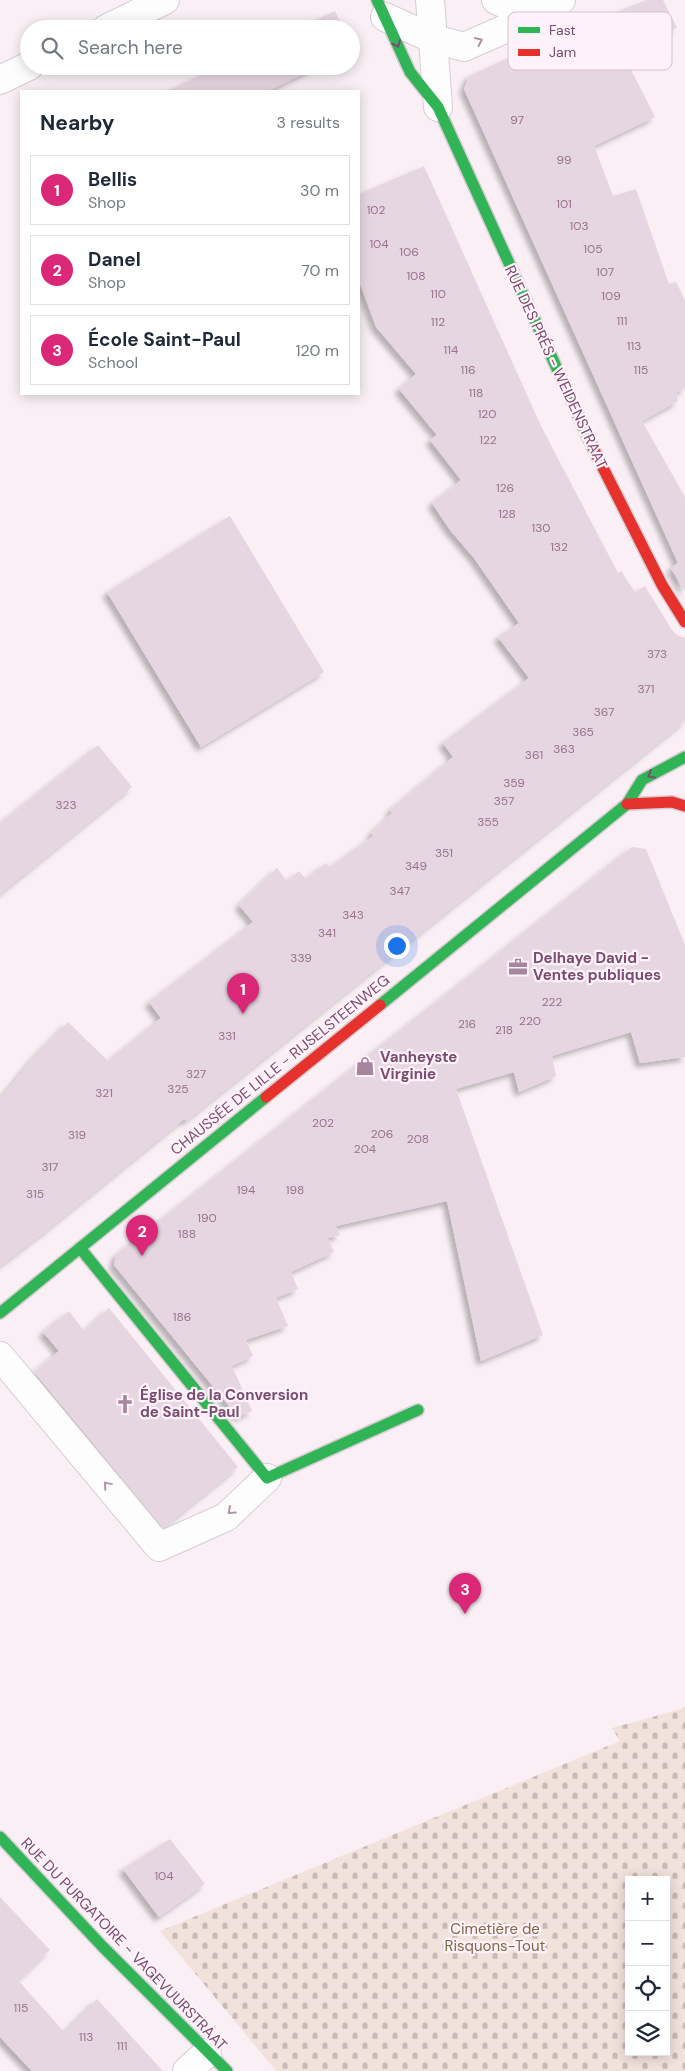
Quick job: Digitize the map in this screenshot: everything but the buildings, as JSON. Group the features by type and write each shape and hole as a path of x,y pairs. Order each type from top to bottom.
{"street":[{"path":"124,20 165,0"},
{"name":"RUE DES PRÉS - WEIDENSTRAAT","path":"430,0 431,38 438,107"},
{"path":"496,0 523,12"},
{"path":"533,12 561,0"},
{"path":"381,8 431,38 464,47 508,28"},
{"name":"RUE DES PRÉS - WEIDENSTRAAT","path":"381,8 410,72 438,107 598,459 662,585 685,622"},
{"path":"0,80 20,70"},
{"name":"CHAUSSÉE DE LILLE - RIJSELSTEENWEG","path":"0,1313 627,804 642,780 685,757"},
{"path":"627,804 672,802 685,806"},
{"path":"80,1248 266,1478"},
{"path":"0,1356 159,1547 226,1517 266,1478 418,1410"},
{"name":"RUE DU PURGATOIRE - VAGEVUURSTRAAT","path":"0,1837 197,2062 226,2071"}],"green space":[{"name":"Cimetière de Risquons-Tout","path":"685,1708 685,2071 276,2071 160,1931 620,1741 612,1728"}],"traffic: fast":[{"path":"377,0 410,72 438,107 594,450"},
{"path":"380,1005 627,804 642,780 685,757"},
{"path":"0,1313 266,1097"},
{"path":"80,1248 267,1478 418,1410"},
{"path":"0,1837 102,1946 227,2071"}],"traffic: jam":[{"path":"594,450 662,585 685,622"},
{"path":"627,804 672,802 685,806"},
{"path":"266,1097 380,1005"}],"place":[{"name":"Delhaye David - Ventes publiques","path":"518,967"},
{"name":"Bellis","path":"243,1014"},
{"name":"Vanheyste Virginie","path":"365,1066"},
{"name":"Danel","path":"142,1256"},
{"name":"Église de la Conversion de Saint-Paul","path":"125,1404"},
{"name":"École Saint-Paul","path":"465,1614"}]}
